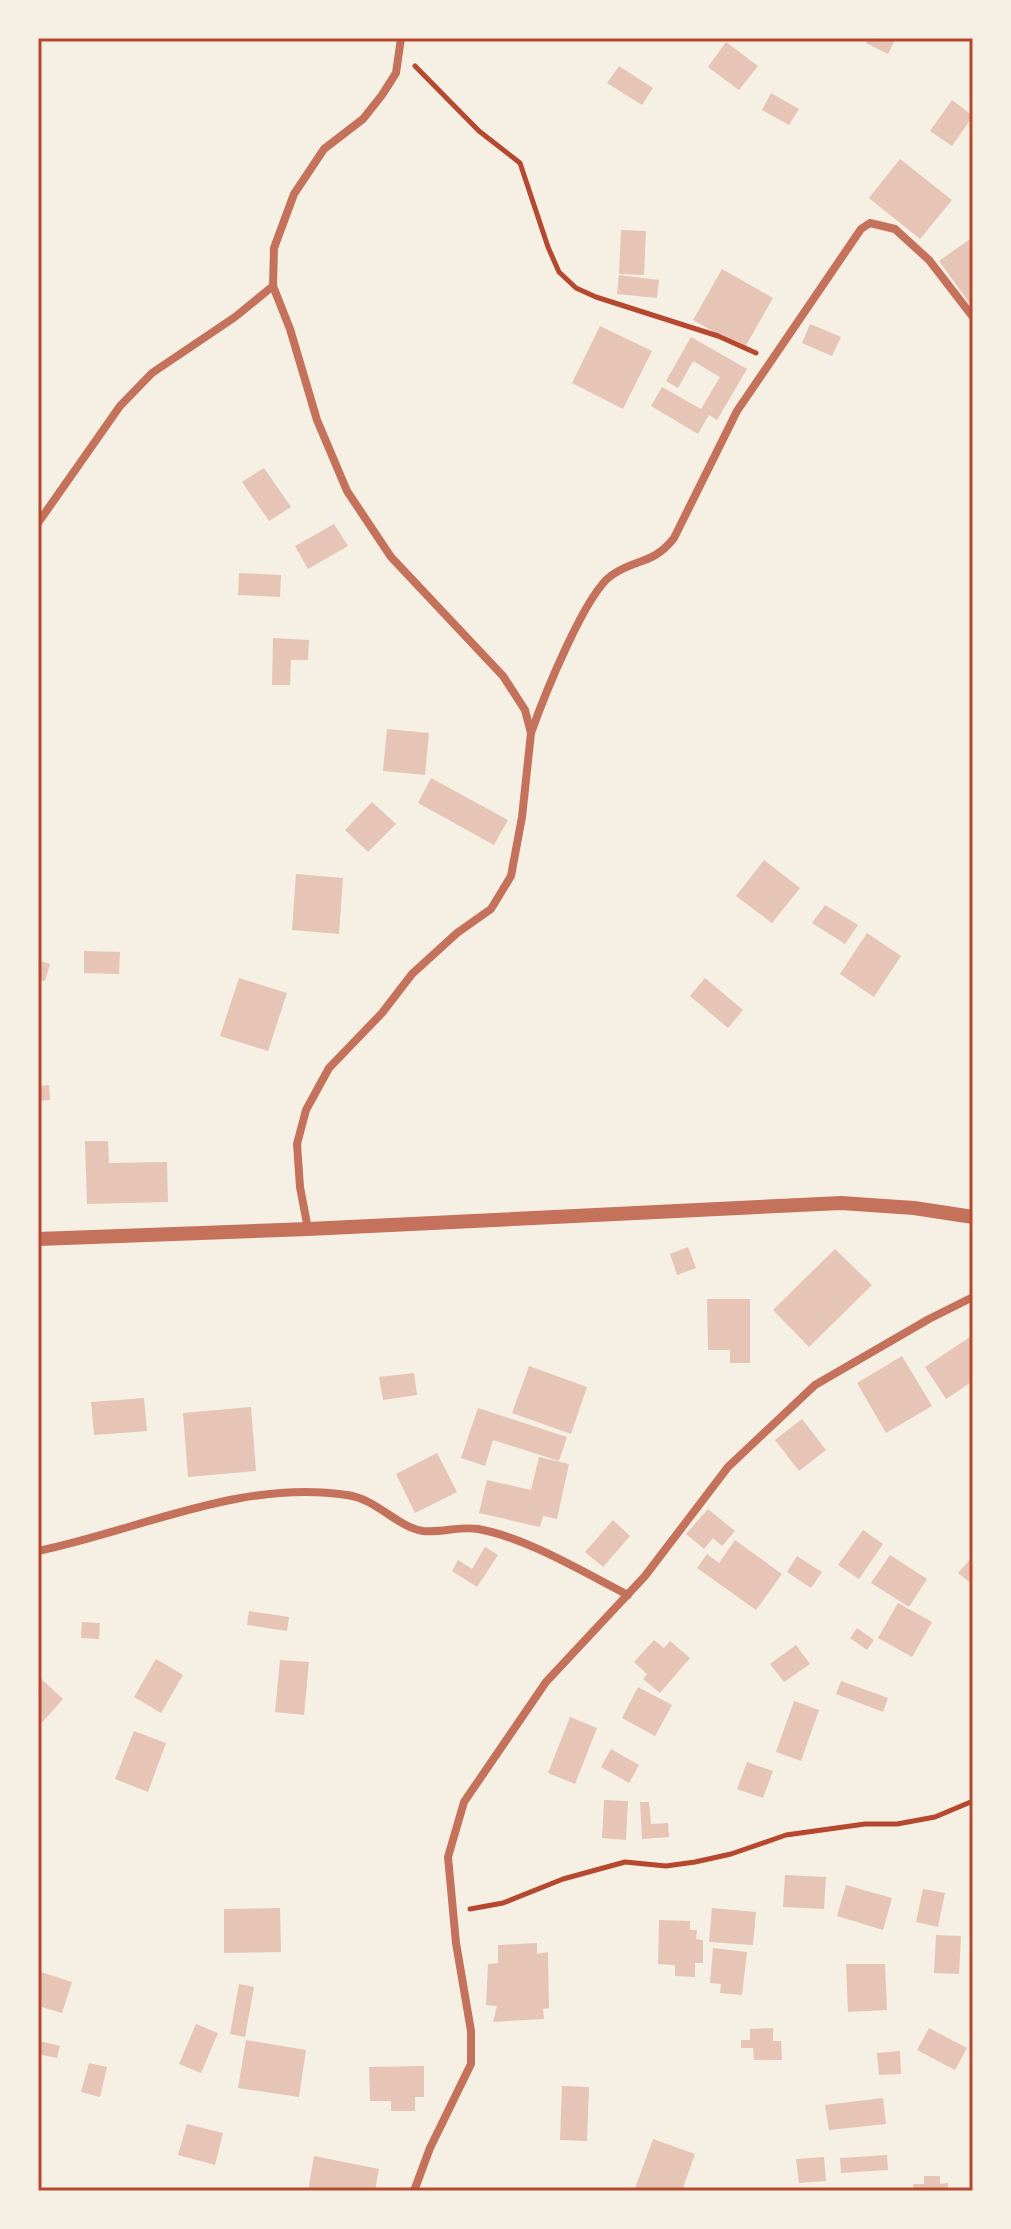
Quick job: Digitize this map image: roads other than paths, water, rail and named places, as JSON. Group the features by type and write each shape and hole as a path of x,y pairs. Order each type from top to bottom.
{"street":[{"path":"400,43 396,73 382,95 363,119 324,149 294,194 274,248 273,286 290,329 317,420 347,491 391,557 503,676 525,710 531,733"},
{"path":"308,1229 300,1187 297,1144 306,1110 329,1068 382,1013 412,974 457,933 491,909 511,876 522,817 531,733 550,680 598,588 611,575 663,552 674,538 737,411 850,242 870,223 895,229 929,260 973,317"},
{"path":"38,523 120,406 152,373 235,317 273,286"},
{"path":"38,1239 841,1203 914,1208 973,1217"},
{"path":"414,2191 430,2148 471,2064 471,2031 448,1857 464,1802 546,1682 645,1576 728,1467 815,1385 973,1297"},
{"path":"38,1551 81,1542 195,1507 277,1492 318,1491 352,1495 424,1531 477,1529 520,1543 628,1595"}]}
